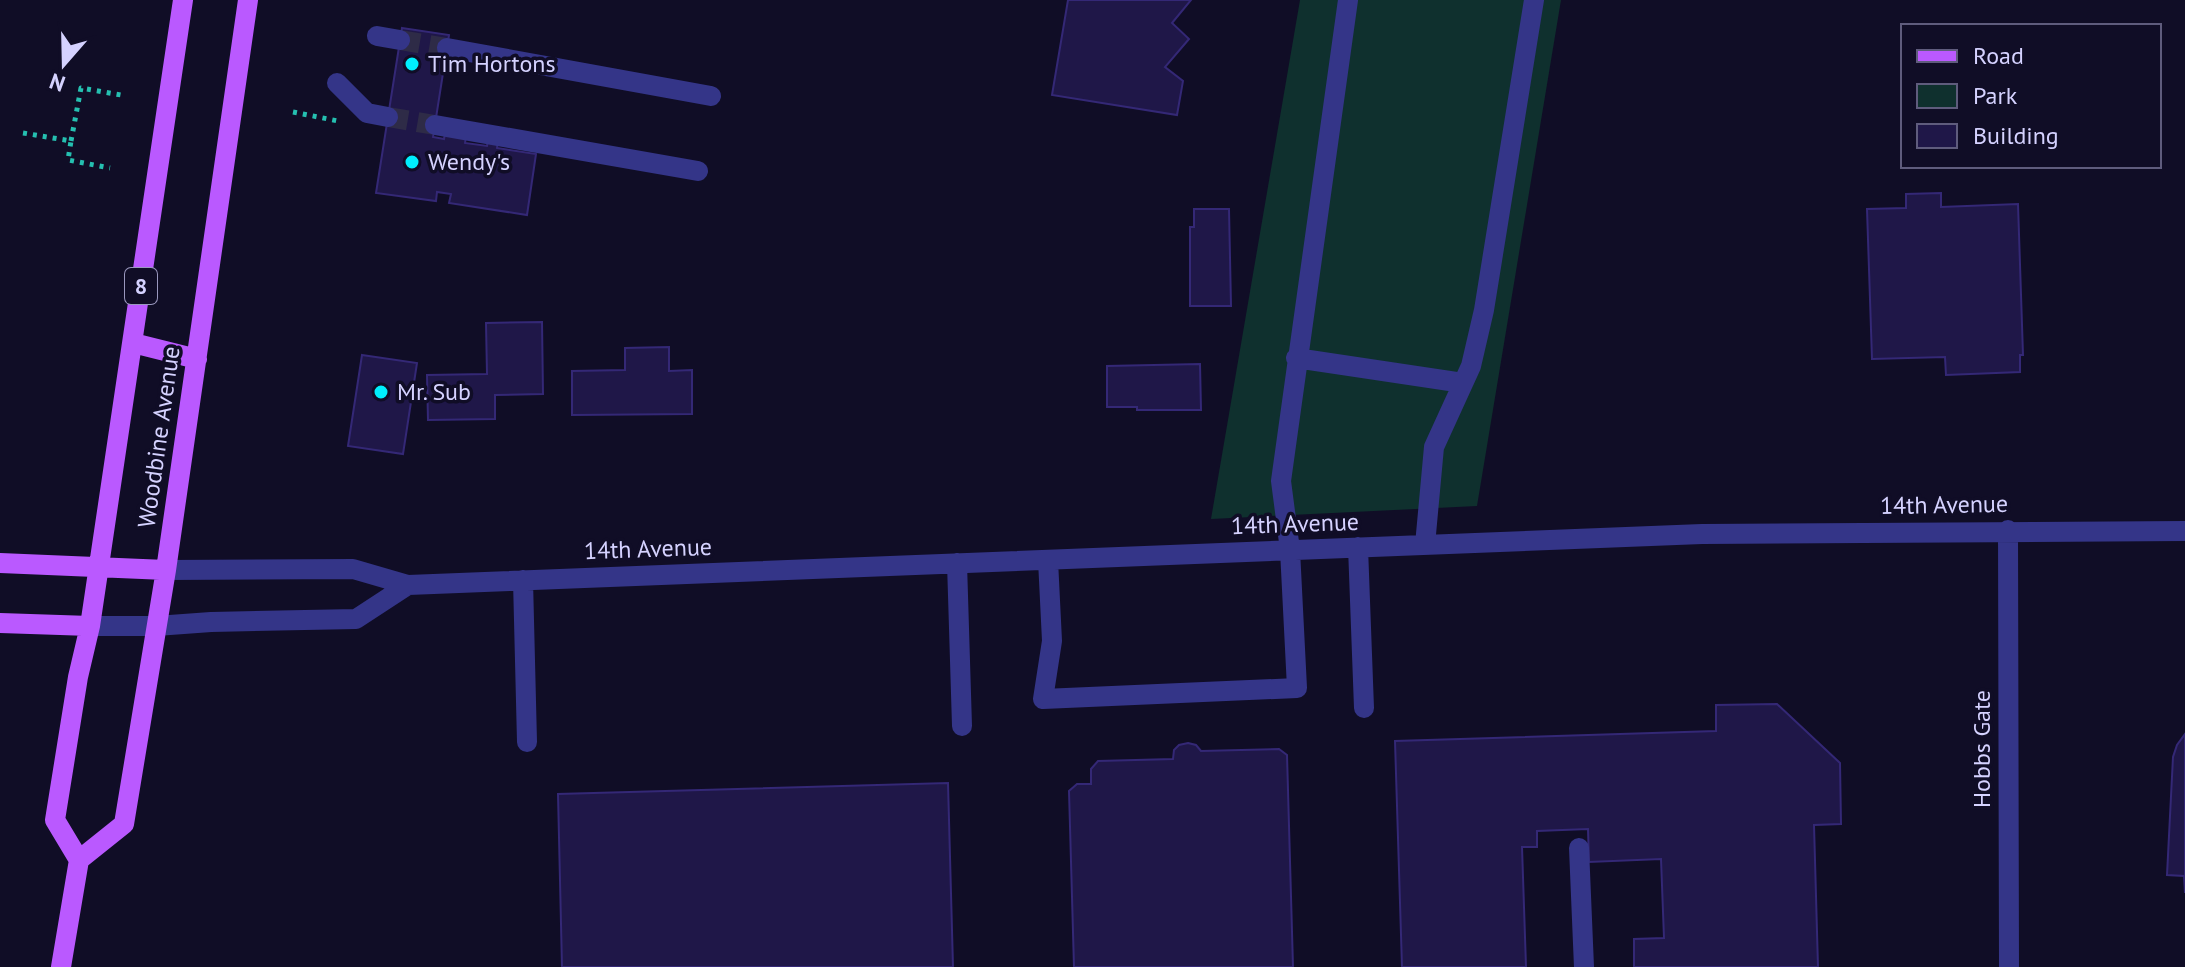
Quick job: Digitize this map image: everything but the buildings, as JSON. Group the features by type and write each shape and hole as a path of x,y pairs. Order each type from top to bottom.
{"main road":[{"name":"Woodbine Avenue","path":"183,3 90,626 78,677 55,820 79,860 124,824 166,570 248,0"},
{"path":"133,343 197,359"},
{"name":"14th Avenue","path":"0,563 166,570"},
{"path":"0,623 90,626"},
{"path":"61,967 79,860"}],"street":[{"path":"1048,560 1052,641 1043,699 1297,688 1290,550 1281,481 1348,0"},
{"path":"1425,545 1434,447 1471,366 1484,310 1534,0"},
{"path":"377,36 400,40"},
{"path":"447,48 711,96"},
{"path":"337,83 367,113 388,117"},
{"path":"435,125 698,171"},
{"path":"1296,358 1463,383"},
{"name":"Hobbs Gate","path":"2008,530 2009,967"},
{"name":"14th Avenue","path":"166,570 353,569 408,585 1702,534 2185,531"},
{"path":"1358,547 1364,708"},
{"path":"957,563 962,726"},
{"path":"523,580 527,742"},
{"path":"90,626 356,619 408,585"},
{"path":"1579,848 1584,967"}],"path":[{"path":"110,168 68,160 81,88 121,95"},
{"path":"23,133 71,141"}],"green space":[{"path":"1300,0 1561,0 1477,506 1211,519"}],"tunnel":[{"path":"400,40 447,48"},
{"path":"388,117 435,125"}],"place":[{"name":"Tim Hortons","path":"412,64"},
{"name":"Wendy's","path":"412,162"},
{"name":"Mr. Sub","path":"381,392"}]}
